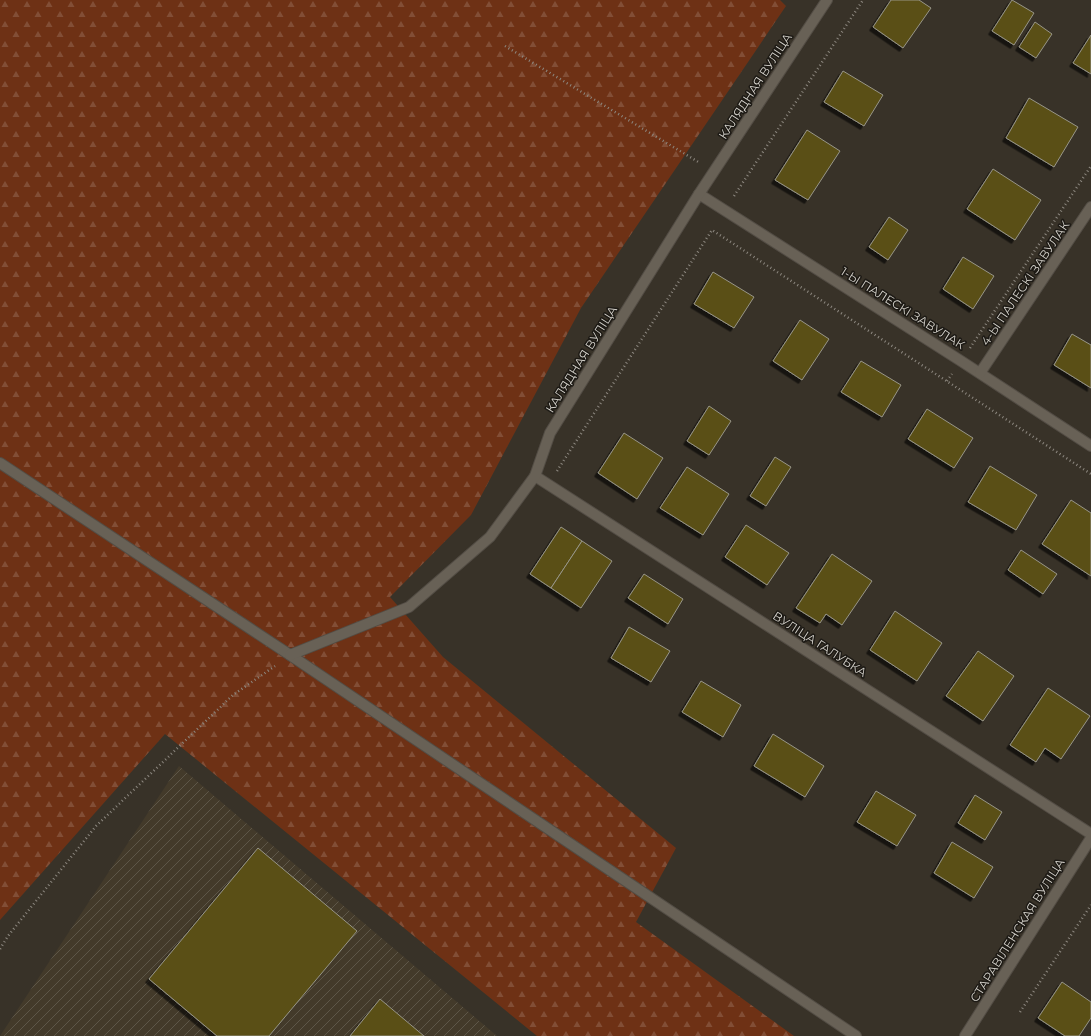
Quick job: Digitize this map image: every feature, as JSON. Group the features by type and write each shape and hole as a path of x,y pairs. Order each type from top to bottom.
{"street":[{"name":"КАЛЯДНАЯ ВУЛІЦА","path":"290,655 409,607 490,537 535,476 550,433 699,194 827,0"},
{"name":"1-Ы ПАЛЕСКІ ЗАВУЛАК","path":"699,194 980,373 1091,446"},
{"name":"4-Ы ПАЛЕСКІ ЗАВУЛАК","path":"980,373 1091,207"},
{"path":"0,464 290,655 856,1036"},
{"name":"ВУЛІЦА ГАЛУБКА","path":"535,476 1091,834"},
{"name":"СТАРАВІЛЕНСКАЯ ВУЛІЦА","path":"965,1036 1091,838"}],"path":[{"path":"548,484 724,210 863,0"},
{"path":"505,46 714,172"},
{"path":"947,381 1091,166"},
{"path":"712,230 1091,474"},
{"path":"0,949 8,936 96,826 233,695 290,655"},
{"path":"1020,1012 1091,905"}],"shaded area":[{"path":"179,766 497,1036 0,1036"}],"green space":[{"path":"0,0 780,0 786,6 581,308 471,515 390,597 443,657 676,848 636,922 794,1036 537,1036 165,734 0,920"}],"building":[{"path":"891,0 919,0 931,8 903,48 873,27"},
{"path":"1012,0 1034,13 1014,45 992,31"},
{"path":"1035,22 1052,34 1036,58 1019,47"},
{"path":"1091,35 1091,74 1073,63"},
{"path":"843,71 883,95 864,126 824,102"},
{"path":"1029,98 1078,127 1054,167 1006,138"},
{"path":"807,130 840,151 808,200 775,180"},
{"path":"993,169 1041,200 1015,240 967,209"},
{"path":"889,217 908,230 888,260 869,247"},
{"path":"963,257 994,276 973,309 943,289"},
{"path":"713,272 754,297 734,328 694,304"},
{"path":"800,320 829,339 802,380 773,361"},
{"path":"1072,334 1091,345 1091,388 1054,365"},
{"path":"861,361 901,385 882,417 841,392"},
{"path":"709,406 731,421 709,455 687,441"},
{"path":"927,409 973,438 954,468 908,439"},
{"path":"624,433 663,458 637,499 598,473"},
{"path":"775,457 791,467 766,506 750,496"},
{"path":"990,466 1037,495 1016,530 968,502"},
{"path":"687,467 729,494 703,535 660,508"},
{"path":"1071,500 1091,513 1091,576 1042,544"},
{"path":"746,525 789,553 767,585 725,557"},
{"path":"561,527 582,541 551,588 530,574"},
{"path":"582,541 612,561 581,608 551,588"},
{"path":"1021,550 1057,574 1043,594 1008,570"},
{"path":"832,554 872,581 842,625 826,614 820,623 796,608"},
{"path":"644,574 683,599 668,624 628,598"},
{"path":"895,611 942,643 917,681 870,650"},
{"path":"629,627 670,651 651,682 611,658"},
{"path":"978,651 1014,676 983,721 946,696"},
{"path":"701,681 741,705 723,737 682,712"},
{"path":"1048,688 1090,716 1061,759 1045,748 1036,762 1010,745"},
{"path":"773,734 824,766 805,797 754,766"},
{"path":"876,791 916,815 897,846 857,822"},
{"path":"975,795 1002,812 985,840 958,823"},
{"path":"952,842 993,867 974,898 934,873"},
{"path":"258,848 357,931 269,1036 217,1036 149,979"},
{"path":"1062,982 1091,1002 1091,1018 1079,1036 1065,1036 1038,1018"},
{"path":"380,999 424,1036 350,1036"}]}
